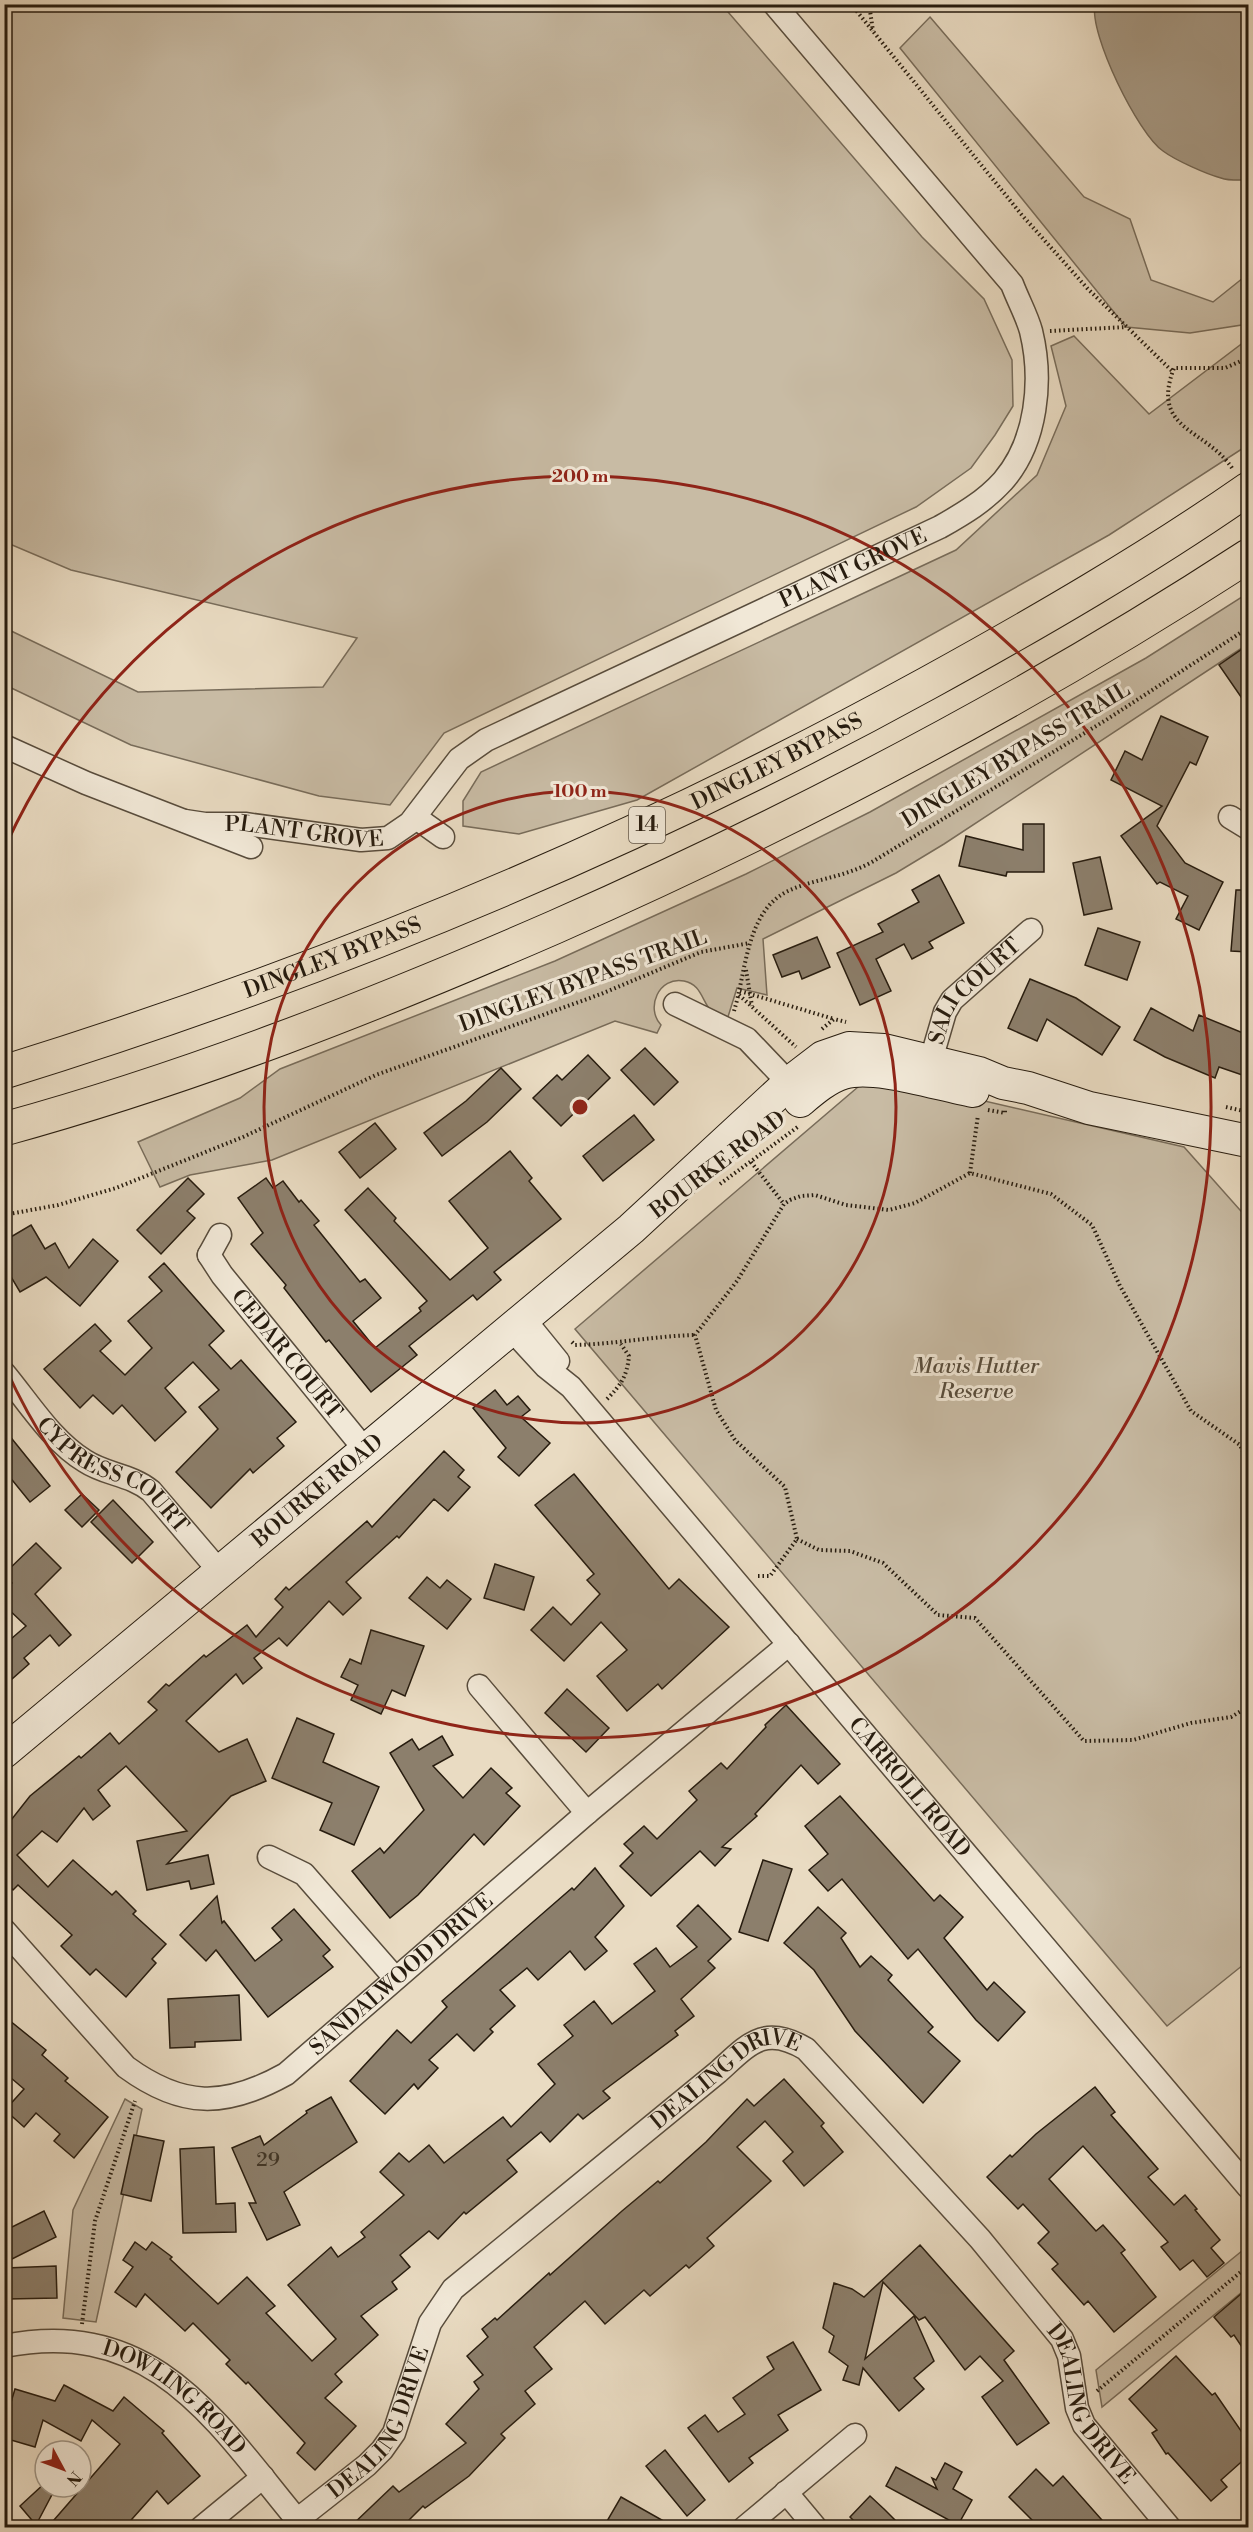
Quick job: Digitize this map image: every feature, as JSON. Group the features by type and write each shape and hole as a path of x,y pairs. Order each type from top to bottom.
{"highway":[{"name":"DINGLEY BYPASS","path":"4,1072 192,1011 305,970 545,872 696,803 832,734 975,657 1083,594 1241,479"},
{"name":"14","path":"4,1129 190,1071 418,987 696,864 905,760 1126,634 1248,556"}],"main road":[{"name":"BOURKE ROAD","path":"4,1752 221,1574 631,1229 714,1174 798,1102 857,1059 878,1071 928,1071"},
{"path":"928,1071 1248,1141"}],"street":[{"name":"PLANT GROVE","path":"185,821 254,825 372,840 388,838 406,827 415,817 455,763 486,740 940,527 988,496 1005,479 1021,454 1034,416 1037,383 1031,331 1012,284 774,4"},
{"name":"PLANT GROVE","path":"4,746 77,779 251,847"},
{"path":"415,817 443,837"},
{"name":"SALI COURT","path":"928,1071 945,1012 952,1000 1031,930"},
{"path":"675,1004 713,1025 745,1038 798,1102"},
{"name":"CEDAR COURT","path":"219,1235 201,1256 222,1275 366,1451"},
{"name":"CARROLL ROAD","path":"518,1324 561,1364 571,1387 592,1413 1248,2187"},
{"name":"CYPRESS COURT","path":"4,1373 72,1452 87,1463 138,1481 151,1491 221,1574"},
{"name":"SANDALWOOD DRIVE","path":"4,1930 126,2067 146,2081 175,2096 214,2099 255,2091 285,2074 587,1813 789,1644"},
{"path":"479,1686 587,1813"},
{"path":"269,1857 304,1874 395,1978"},
{"name":"DEALING DRIVE","path":"301,2524 367,2465 394,2433 429,2323 453,2289 718,2072 740,2050 749,2043 768,2037 790,2040 806,2049 1016,2282 1062,2339 1069,2356 1077,2408 1084,2426 1170,2528"},
{"name":"DOWLING ROAD","path":"4,2346 26,2342 80,2341 126,2355 169,2377 199,2402 301,2524"},
{"path":"744,2528 855,2435"},
{"path":"201,2528 263,2477"},
{"path":"786,2492 816,2528"}],"path":[{"path":"851,4 1021,214 1087,288 1173,370 1225,368 1248,358"},
{"path":"869,4 873,32"},
{"path":"1031,331 1126,327"},
{"path":"1173,370 1167,394 1168,406 1173,417 1179,425 1215,449 1241,479"},
{"name":"DINGLEY BYPASS TRAIL","path":"4,1215 58,1205 116,1188 243,1137 376,1075 601,994 701,952 750,943 769,907 786,892 845,875 872,862 1106,720 1248,628"},
{"path":"750,943 739,995 796,1048"},
{"path":"745,966 752,1007"},
{"path":"740,991 834,1019"},
{"path":"712,1190 752,1162 798,1102"},
{"path":"970,1173 979,1108 1005,1113 1006,1104"},
{"path":"752,1162 784,1204"},
{"path":"695,1335 747,1266 784,1204 801,1196 815,1195 846,1205 889,1210 902,1208 970,1173 1051,1194 1092,1226 1120,1286 1148,1330 1191,1411 1240,1445 1248,1463"},
{"path":"569,1340 575,1345 621,1344 662,1336 695,1335"},
{"path":"695,1335 716,1410 735,1440 785,1487 797,1539 770,1576 734,1581"},
{"path":"592,1413 625,1380 629,1356 621,1344"},
{"path":"797,1539 819,1550 850,1551 883,1563 938,1615 975,1618 1084,1742 1133,1740 1191,1723 1231,1717 1248,1707"},
{"path":"80,2341 95,2221 135,2101"},
{"path":"1077,2408 1248,2266"}],"green space":[{"path":"5,4 722,5 922,237 984,299 1012,360 1013,406 971,468 916,507 444,733 390,805 319,796 131,745 5,685 5,628 138,692 323,687 357,638 71,570 5,542"},
{"path":"930,17 1084,197 1130,219 1151,280 1213,302 1248,274 1248,324 1190,333 1126,327 900,48"},
{"path":"1074,336 1149,414 1248,339 1248,445 1109,535 637,800 519,834 463,826 463,801 481,772 956,550 1037,475 1066,406 1051,346"},
{"path":"1248,593 1248,644 944,844 896,873 763,939 767,995 737,988 727,1020 710,1009 693,985 684,981 668,983 657,995 655,1002 656,1018 661,1025 657,1033 615,1021 272,1160 190,1175 160,1187 138,1142 240,1098 280,1069 555,961 746,874 870,812 1146,658"},
{"name":"Mavis Hutter Reserve","path":"872,1075 1184,1147 1248,1219 1248,1961 1167,2026 575,1329"},
{"path":"125,2099 142,2109 96,2322 63,2318 73,2210"},
{"path":"1248,2246 1248,2287 1102,2407 1096,2370"}],"shaded area":[{"path":"1095,5 1248,5 1248,180 1224,179 1199,170 1168,155 1153,141 1129,105 1107,59 1095,19"}],"building":[{"path":"1248,645 1248,707 1219,665"},
{"path":"1161,716 1208,737 1196,765 1190,762 1157,826 1185,863 1223,882 1199,930 1176,919 1188,896 1160,882 1157,884 1121,836 1162,806 1111,780 1125,751 1142,760"},
{"path":"1023,824 1044,824 1044,872 1007,872 1006,876 959,866 966,836 1023,850"},
{"path":"1100,857 1112,909 1084,915 1073,863"},
{"path":"939,875 964,923 929,942 933,948 912,959 904,944 876,959 891,991 860,1005 837,953 883,932 878,924 919,902 912,890"},
{"path":"1236,890 1248,890 1248,952 1231,951"},
{"path":"1098,928 1140,942 1127,980 1085,965"},
{"path":"817,937 830,967 802,979 799,971 782,977 773,955"},
{"path":"1030,979 1076,998 1120,1027 1102,1055 1047,1019 1037,1041 1008,1028"},
{"path":"1151,1008 1193,1031 1199,1015 1248,1035 1248,1077 1219,1067 1215,1078 1165,1057 1134,1040"},
{"path":"645,1048 678,1082 654,1105 621,1070"},
{"path":"588,1055 610,1078 561,1126 533,1098 557,1075 562,1080"},
{"path":"501,1068 521,1089 487,1122 442,1156 424,1133 466,1101"},
{"path":"634,1115 654,1140 603,1181 583,1156"},
{"path":"375,1123 396,1149 360,1178 339,1152"},
{"path":"510,1151 532,1178 529,1181 561,1219 494,1272 501,1280 477,1300 473,1295 409,1346 417,1355 371,1392 329,1340 326,1342 284,1288 286,1285 251,1244 263,1233 238,1198 266,1178 273,1188 283,1181 299,1202 301,1200 319,1221 314,1225 360,1282 365,1279 381,1298 353,1321 375,1348 421,1311 419,1308 427,1301 345,1210 368,1188 396,1218 394,1221 450,1280 488,1248 449,1201"},
{"path":"188,1178 204,1194 187,1211 195,1218 161,1254 137,1230"},
{"path":"31,1225 45,1249 55,1243 69,1268 93,1239 118,1261 80,1306 46,1277 20,1292 4,1265 4,1241"},
{"path":"164,1263 224,1331 209,1345 231,1369 241,1360 296,1422 277,1438 284,1446 253,1473 250,1469 211,1508 176,1472 218,1429 199,1407 219,1390 193,1362 165,1388 186,1412 155,1441 122,1405 113,1414 93,1395 80,1408 44,1369 95,1324 111,1341 100,1351 125,1375 152,1348 128,1321 162,1291 149,1277"},
{"path":"495,1390 507,1405 518,1396 530,1410 521,1417 550,1443 519,1476 498,1457 506,1448 473,1408"},
{"path":"4,1429 50,1486 30,1502 4,1470"},
{"path":"444,1451 464,1470 458,1477 470,1487 448,1511 434,1499 399,1538 397,1536 346,1582 361,1598 343,1615 329,1601 287,1646 279,1638 254,1658 262,1668 243,1684 236,1674 186,1721 219,1752 247,1739 266,1781 231,1796 167,1864 208,1855 214,1884 191,1889 189,1881 147,1890 137,1841 187,1831 126,1766 98,1790 110,1806 93,1820 84,1808 57,1842 42,1831 17,1855 48,1887 73,1860 112,1895 116,1891 136,1911 133,1914 166,1944 152,1959 156,1963 126,1997 96,1969 90,1975 61,1946 72,1935 18,1885 13,1890 4,1881 4,1829 30,1796 110,1733 119,1744 157,1710 148,1702 166,1684 169,1686 204,1655 206,1657 247,1625 256,1637 283,1607 275,1599 286,1587 289,1590 367,1521 372,1527"},
{"path":"574,1474 669,1589 679,1579 729,1627 662,1689 658,1684 627,1711 597,1676 627,1650 601,1622 564,1661 531,1630 553,1607 571,1625 600,1594 587,1580 594,1574 535,1505"},
{"path":"82,1494 99,1510 82,1527 65,1510"},
{"path":"113,1500 153,1542 132,1563 91,1522"},
{"path":"36,1543 61,1568 35,1594 71,1635 59,1646 50,1635 24,1658 29,1664 4,1686 4,1645 26,1626 4,1605 4,1591 12,1583 4,1574"},
{"path":"495,1564 534,1577 524,1610 484,1598"},
{"path":"427,1577 440,1588 447,1580 471,1599 447,1629 409,1598"},
{"path":"371,1630 424,1646 405,1696 392,1690 381,1714 351,1700 358,1685 341,1677 350,1659 361,1664"},
{"path":"567,1689 609,1728 586,1752 545,1713"},
{"path":"786,1705 840,1764 818,1784 801,1765 755,1814 757,1816 722,1847 731,1849 715,1866 700,1851 651,1896 620,1866 633,1853 624,1844 644,1826 657,1839 697,1800 689,1791 721,1763 727,1769 766,1727 765,1725"},
{"path":"297,1718 334,1734 323,1762 379,1787 354,1845 320,1830 332,1803 272,1778"},
{"path":"442,1736 453,1755 433,1766 463,1798 491,1768 512,1788 506,1793 520,1806 484,1845 474,1834 418,1895 390,1918 352,1871 380,1848 384,1853 424,1810 390,1753 412,1739 419,1750"},
{"path":"840,1796 934,1901 940,1895 963,1917 944,1938 987,1990 994,1982 1025,2012 998,2041 976,2020 918,1949 908,1959 842,1879 828,1891 809,1870 828,1854 805,1826"},
{"path":"763,1860 792,1869 768,1941 739,1932"},
{"path":"595,1868 624,1906 595,1937 607,1951 585,1970 570,1951 538,1980 527,1968 500,1990 515,2006 490,2029 493,2032 474,2051 457,2034 429,2060 438,2068 418,2089 414,2084 385,2114 350,2081 397,2030 411,2043 447,2007 442,2001 572,1888 574,1890"},
{"path":"217,1896 222,1923 224,1921 255,1961 282,1940 272,1928 294,1909 330,1950 323,1956 333,1967 268,2017 216,1950 206,1961 180,1935"},
{"path":"698,1905 731,1939 708,1961 715,1968 681,1999 694,2016 675,2031 678,2035 603,2091 610,2098 583,2119 578,2114 550,2142 541,2132 507,2160 517,2172 466,2214 464,2212 438,2239 429,2231 400,2255 410,2267 392,2282 397,2289 361,2316 378,2335 335,2374 342,2382 325,2398 356,2426 315,2470 297,2453 305,2443 248,2382 246,2384 226,2364 230,2360 193,2323 185,2331 145,2294 136,2307 115,2292 133,2267 123,2260 135,2242 146,2250 152,2242 172,2257 170,2259 218,2304 247,2277 275,2306 266,2313 312,2361 336,2339 288,2285 331,2247 338,2257 365,2237 361,2232 404,2195 380,2172 399,2153 409,2162 429,2145 444,2163 503,2117 511,2127 555,2084 538,2064 573,2036 564,2025 594,2001 612,2024 655,1991 634,1964 656,1948 670,1967 697,1947 677,1926"},
{"path":"818,1907 846,1933 841,1938 860,1967 871,1956 892,1975 888,1980 933,2027 928,2032 960,2061 923,2103 855,2031 814,1970 784,1943"},
{"path":"239,1995 241,2040 195,2042 195,2047 170,2048 168,1999"},
{"path":"4,2016 46,2050 42,2055 68,2078 65,2081 108,2117 74,2158 54,2141 60,2134 36,2113 24,2127 5,2110 24,2089 4,2072"},
{"path":"784,2079 824,2123 821,2126 843,2152 804,2186 783,2161 793,2152 765,2121 737,2147 771,2181 707,2238 714,2246 689,2268 686,2265 650,2296 644,2290 605,2324 585,2301 534,2347 552,2369 525,2391 535,2404 501,2434 505,2438 469,2476 425,2508 423,2506 401,2528 349,2528 393,2486 399,2492 466,2443 446,2424 479,2389 474,2382 483,2375 467,2356 488,2337 482,2329 495,2318 497,2320 658,2181 660,2183 706,2142 747,2099 754,2106"},
{"path":"1095,2087 1115,2112 1111,2115 1158,2169 1148,2177 1174,2205 1185,2195 1220,2240 1211,2248 1224,2263 1207,2277 1193,2260 1180,2270 1161,2247 1168,2242 1083,2146 1049,2179 1096,2231 1103,2225 1125,2250 1121,2253 1156,2297 1114,2332 1088,2301 1084,2305 1052,2269 1058,2264 1038,2243 1049,2232 1023,2204 1018,2209 987,2177 1010,2155 1012,2157 1036,2134"},
{"path":"331,2097 357,2142 284,2192 300,2225 267,2240 249,2203 256,2203 232,2148 260,2136 264,2145 307,2113 306,2111"},
{"path":"134,2135 164,2141 151,2201 121,2194"},
{"path":"214,2147 216,2204 235,2203 236,2232 183,2233 180,2149"},
{"path":"44,2211 56,2237 4,2263 4,2231"},
{"path":"920,2245 1014,2351 1004,2360 1049,2423 1017,2445 982,2397 1003,2381 980,2356 965,2370 925,2317 919,2320 883,2282 865,2359 914,2316 934,2361 914,2378 924,2389 899,2411 863,2368 859,2385 843,2380 848,2366 829,2352 834,2336 823,2328 834,2283 852,2289 864,2297"},
{"path":"56,2266 57,2298 7,2299 6,2268"},
{"path":"1248,2288 1248,2356 1234,2335 1231,2337 1214,2317"},
{"path":"793,2342 821,2390 778,2415 788,2430 749,2458 753,2463 729,2482 688,2428 705,2415 718,2432 745,2414 733,2398 774,2369 767,2357"},
{"path":"1176,2356 1212,2395 1215,2393 1248,2441 1248,2456 1221,2480 1227,2487 1211,2501 1168,2453 1166,2454 1152,2433 1157,2430 1129,2399"},
{"path":"64,2385 113,2411 124,2397 164,2431 162,2433 200,2476 168,2504 157,2491 124,2528 47,2528 72,2499 93,2499 93,2475 120,2444 92,2420 82,2439 77,2439 43,2420 37,2439 33,2439 33,2446 4,2438 4,2425 15,2389 55,2401"},
{"path":"665,2450 705,2500 687,2516 646,2466"},
{"path":"945,2463 962,2472 953,2489 972,2500 958,2525 886,2486 896,2467 937,2489 932,2478 936,2480"},
{"path":"1036,2469 1053,2486 1063,2476 1109,2528 1040,2528 1009,2497"},
{"path":"33,2494 33,2499 50,2499 36,2525 20,2506"},
{"path":"870,2496 903,2528 861,2528 850,2517"},
{"path":"621,2497 676,2528 603,2528"}]}
